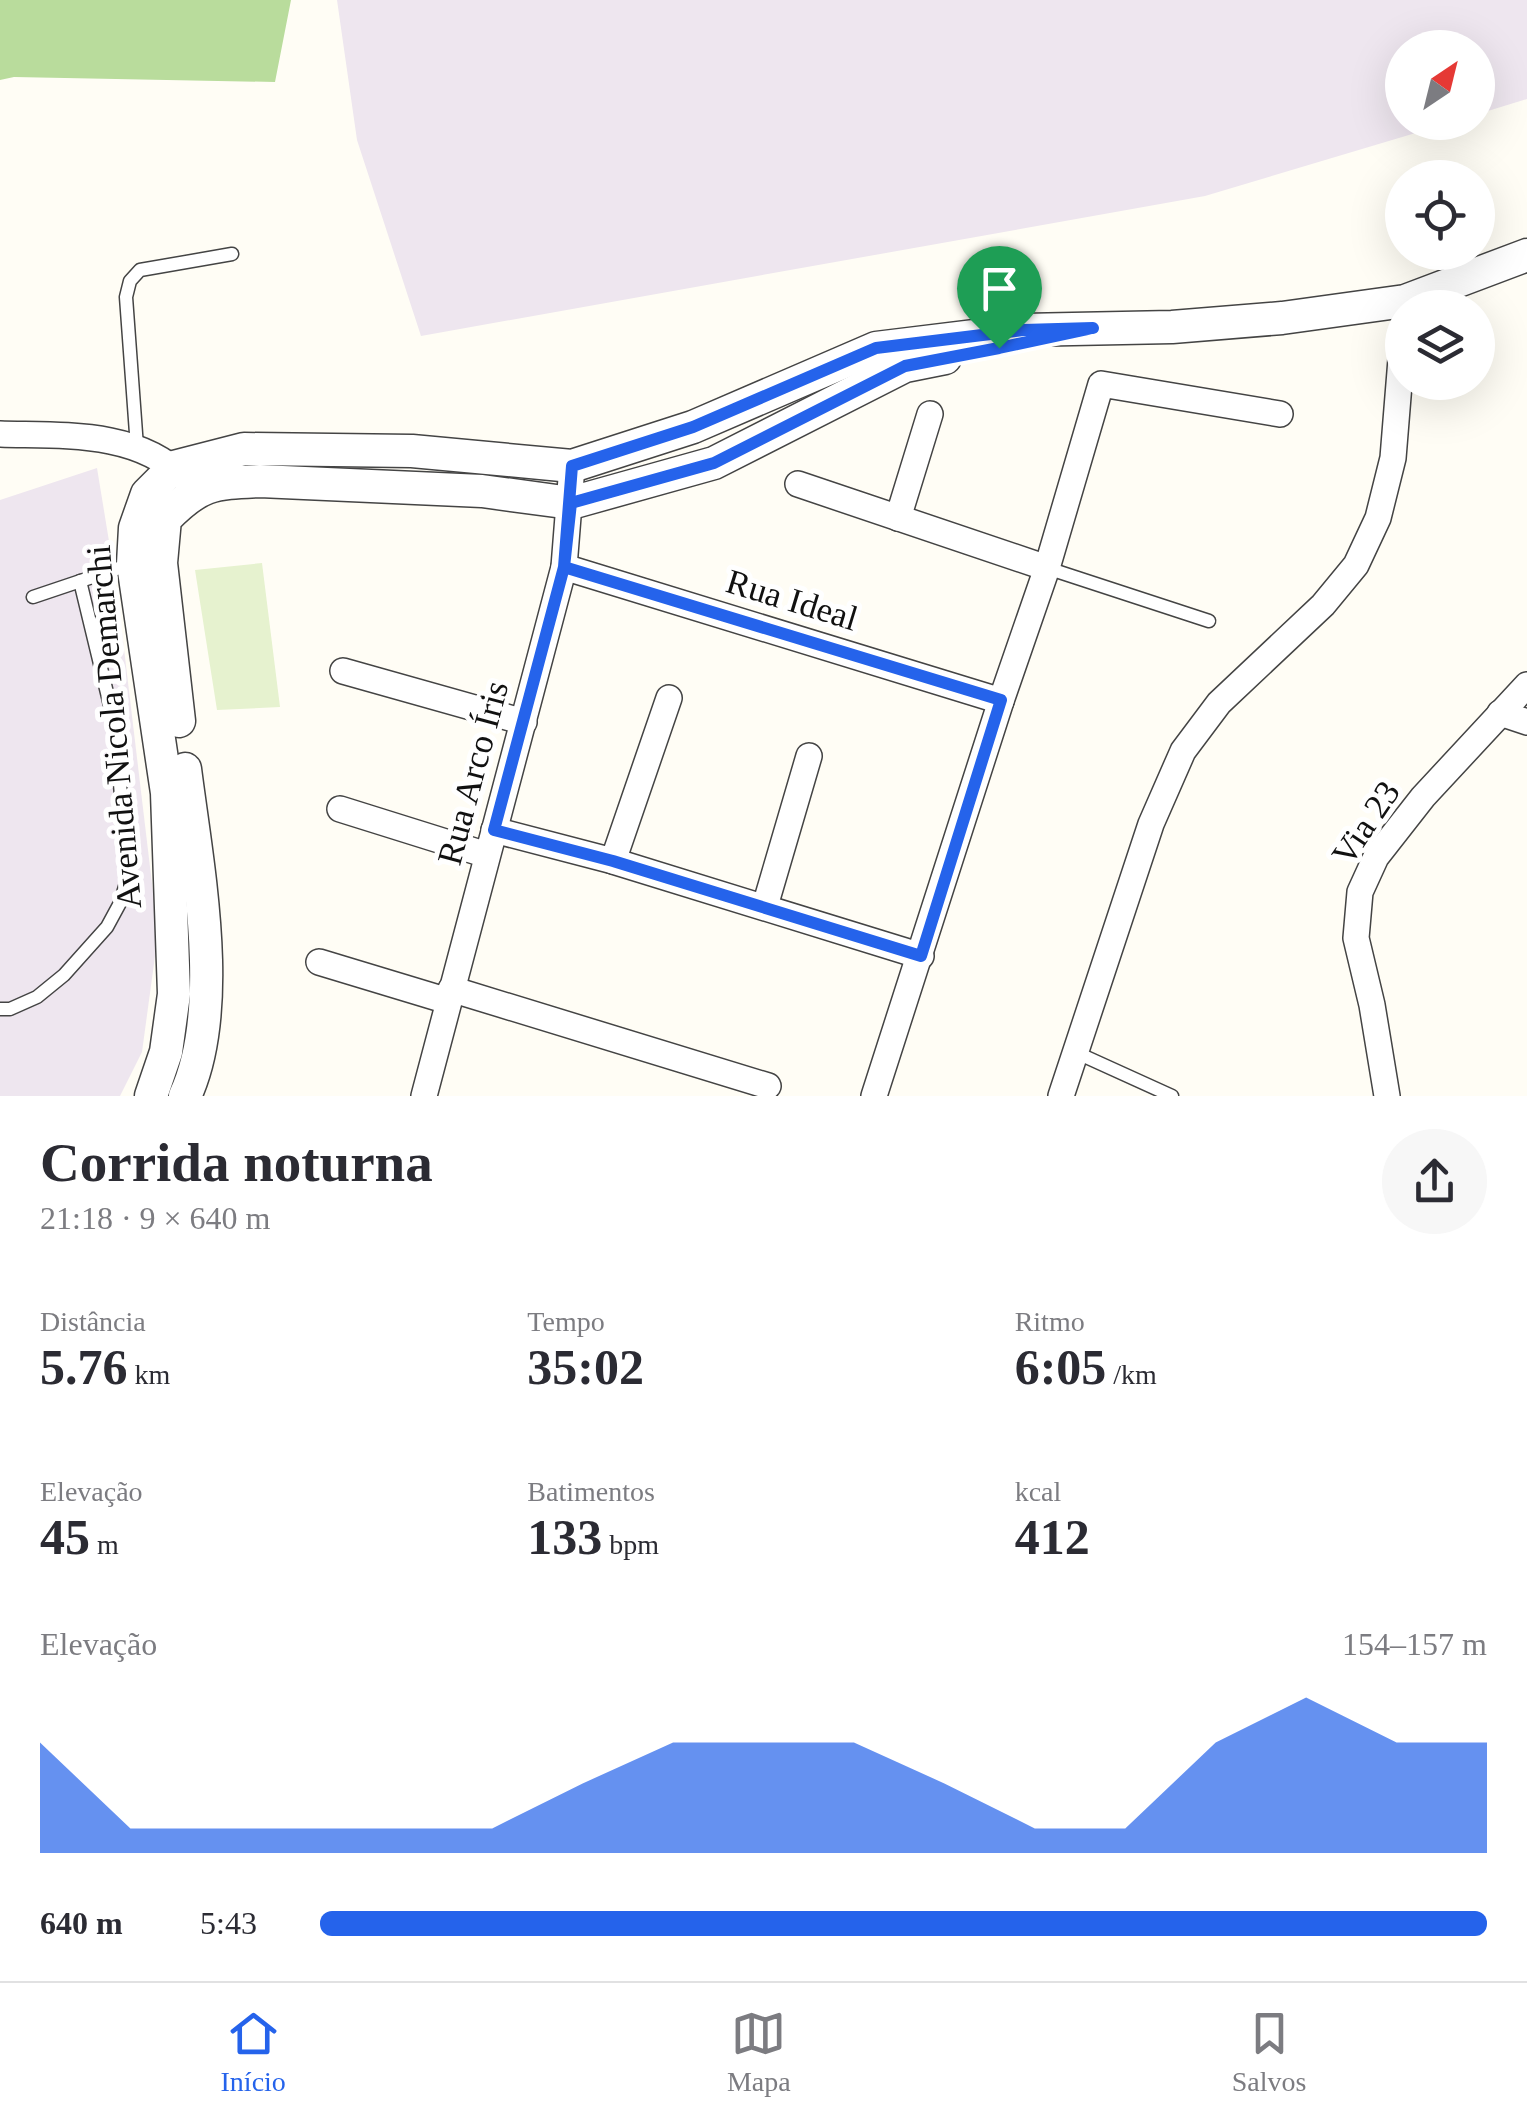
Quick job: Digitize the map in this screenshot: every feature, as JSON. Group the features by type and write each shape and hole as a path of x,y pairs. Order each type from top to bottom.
{"street":[{"path":"1440,290 1527,255"},
{"path":"185,479 244,449 412,451 572,466 693,427 876,348 1023,330 1172,328 1385,306"},
{"path":"0,434 108,440 137,447 185,479 482,491 571,503 714,463 905,366 1093,328"},
{"path":"874,1096 1047,568 1101,384 1280,414"},
{"path":"1061,1096 1150,824 1184,751 1219,703 1323,605 1356,565 1378,518 1393,458 1398,400"},
{"path":"898,518 930,414"},
{"name":"Rua Arco Íris","path":"424,1096 564,567 572,466"},
{"name":"Avenida Nicola Demarchi","path":"151,1096 166,1052 174,994 167,793 133,564 135,528 147,494 185,479"},
{"name":"Avenida Nicola Demarchi","path":"185,479 165,519 161,563 203,910 205,1011 192,1080 185,1096"},
{"path":"798,484 1047,568"},
{"name":"Rua Ideal","path":"564,567 1001,700"},
{"path":"343,671 524,722"},
{"name":"Via 23","path":"1386,1096 1372,1005 1356,938 1360,892 1376,857 1424,797 1527,684"},
{"path":"613,861 669,698"},
{"path":"1500,713 1527,722"},
{"path":"765,906 809,756"},
{"path":"340,809 490,843 613,861 921,956"},
{"path":"319,962 450,995 768,1086"}],"lane":[{"path":"137,447 126,297 130,281 140,270 232,254"},
{"path":"33,598 133,564"},
{"path":"1047,568 1210,621"},
{"path":"0,1009 10,1009 37,997 64,975 107,926 128,877 115,726 80,580"},
{"path":"1075,1052 1172,1096"}],"shaded area":[{"path":"337,0 1527,0 1527,99 1495,109 1495,30 1385,30 1385,140 1392,140 1205,196 421,336 357,140"},
{"path":"97,468 117,590 158,934 142,1052 120,1096 0,1096 0,500"}],"green space":[{"path":"0,0 291,0 275,82 14,77 0,80"},
{"path":"262,563 280,707 217,710 195,570"}],"route":[{"path":"999,348 905,366 714,463 571,503 564,567 494,830 613,861 921,956 1001,700 564,567 572,466 693,427 876,348 1023,330 1093,328 999,348"}]}
